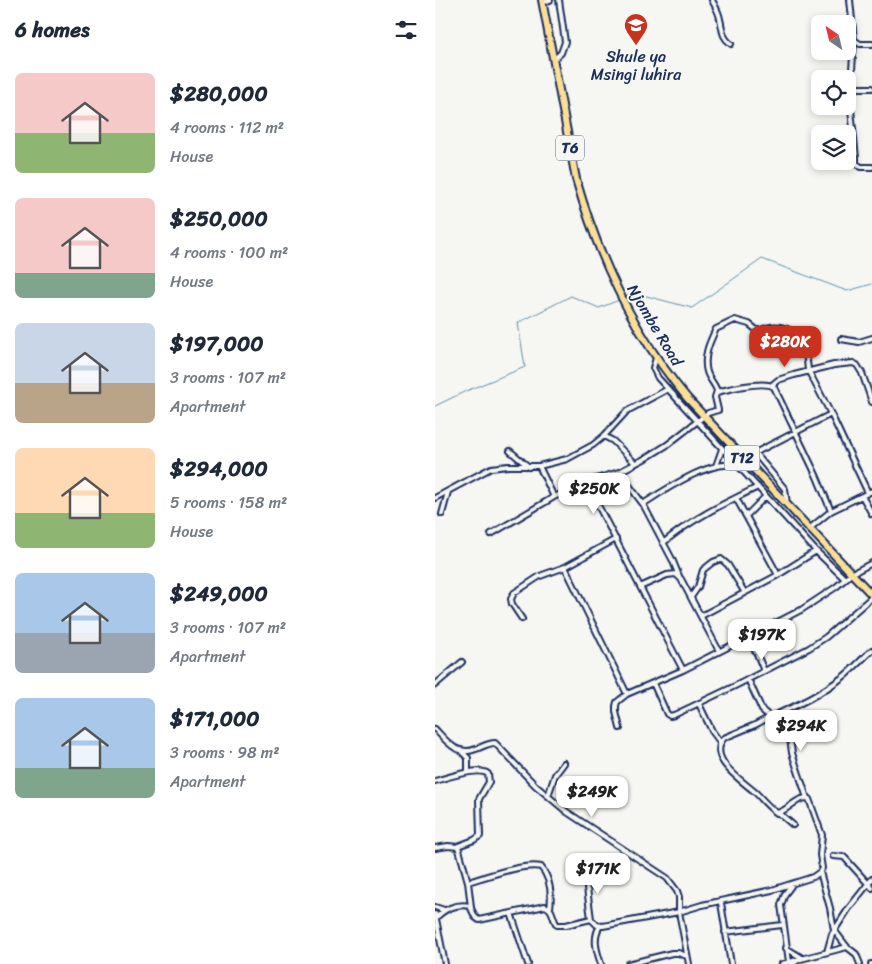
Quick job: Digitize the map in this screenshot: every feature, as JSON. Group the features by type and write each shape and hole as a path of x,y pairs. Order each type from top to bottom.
{"highway":[{"name":"Njombe Road","path":"542,2 576,179 591,226 627,310 670,378 704,417 872,596"}],"street":[{"path":"542,2 550,0"},
{"path":"553,60 561,53 565,42 559,0"},
{"path":"712,0 718,12 721,32 725,40 731,44"},
{"path":"850,0 852,15"},
{"path":"856,41 860,44 872,44"},
{"path":"856,88 872,88"},
{"path":"851,115 857,163 861,167 872,167"},
{"path":"491,534 554,496 587,482 619,472 657,451 710,412 718,410 715,397 716,388 707,372 705,364 707,352 716,329 735,320 749,324 758,331 773,326 800,335 805,343 809,372 870,492 831,510 809,529"},
{"path":"841,339 859,342 872,338"},
{"path":"656,358 653,368 654,372 668,389 816,551 845,579"},
{"path":"717,392 735,388 772,385 781,379 836,364 855,364 863,373 872,402"},
{"path":"772,385 831,510"},
{"path":"435,498 491,468 539,466 567,459 593,445 627,411 668,389"},
{"path":"743,459 831,414"},
{"path":"604,436 613,441 635,463"},
{"path":"715,466 722,449"},
{"path":"511,451 529,467"},
{"path":"755,453 782,484 787,494 787,504"},
{"path":"643,504 680,482 715,466 731,464 738,467"},
{"path":"539,466 554,496"},
{"path":"619,472 643,504 719,651"},
{"path":"587,482 683,670"},
{"path":"663,543 683,527 758,487"},
{"path":"443,514 447,492"},
{"path":"746,516 766,496"},
{"path":"862,496 872,514"},
{"path":"736,498 778,575"},
{"path":"522,620 512,604 511,599 514,594 541,576 565,567 616,539"},
{"path":"701,616 778,575 816,551"},
{"path":"691,597 698,587 703,570 713,562 721,559 728,565 745,593"},
{"path":"620,728 616,706 617,702 627,694 683,670 801,610 851,574 872,563"},
{"path":"565,567 627,694"},
{"path":"640,586 667,575 676,574 679,576"},
{"path":"653,683 665,711 670,716 699,704 809,648 827,636 872,596"},
{"path":"747,637 764,671"},
{"path":"720,742 728,735 755,725 830,686 872,650"},
{"path":"435,685 462,662"},
{"path":"748,679 762,710 770,717"},
{"path":"699,704 712,731 720,742 719,754 725,766 774,811 793,825"},
{"path":"786,710 792,753 822,835 820,855 822,868 820,872 834,930 847,947 856,954 861,964"},
{"path":"435,729 467,758 468,772"},
{"path":"462,752 495,743 536,786 567,812 667,878 677,891 679,897 679,912 689,964"},
{"path":"548,796 555,775 564,763"},
{"path":"435,781 468,772 486,772 489,782 479,799 480,836 474,840 459,844 458,848 468,882 471,907 475,917 479,920 536,907 545,906 550,908"},
{"path":"779,813 802,798 807,798"},
{"path":"435,848 448,846 458,848"},
{"path":"833,856 844,857 871,886"},
{"path":"468,882 499,873 541,866 550,890 550,908 557,925 566,925 591,919"},
{"path":"585,873 591,919 600,926 721,903 792,885 813,877 820,872"},
{"path":"827,952 834,930 871,886 872,879"},
{"path":"790,963 782,925 781,905 785,894 792,885"},
{"path":"721,903 731,964"},
{"path":"445,964 437,938 435,916 444,910 458,905 471,907"},
{"path":"435,907 444,910"},
{"path":"511,913 528,964"},
{"path":"725,932 782,925"},
{"path":"600,926 596,939 601,964"},
{"path":"782,964 847,947"},
{"path":"786,948 802,958"},
{"path":"628,964 678,952 687,956"},
{"path":"649,958 653,964"}],"waterway":[{"path":"625,297 635,293 692,308 762,259 847,291 872,284"},
{"path":"435,406 525,367 518,323 571,296 599,308 619,300"}],"place":[{"name":"Shule ya Msingi luhira","path":"636,46"}]}
